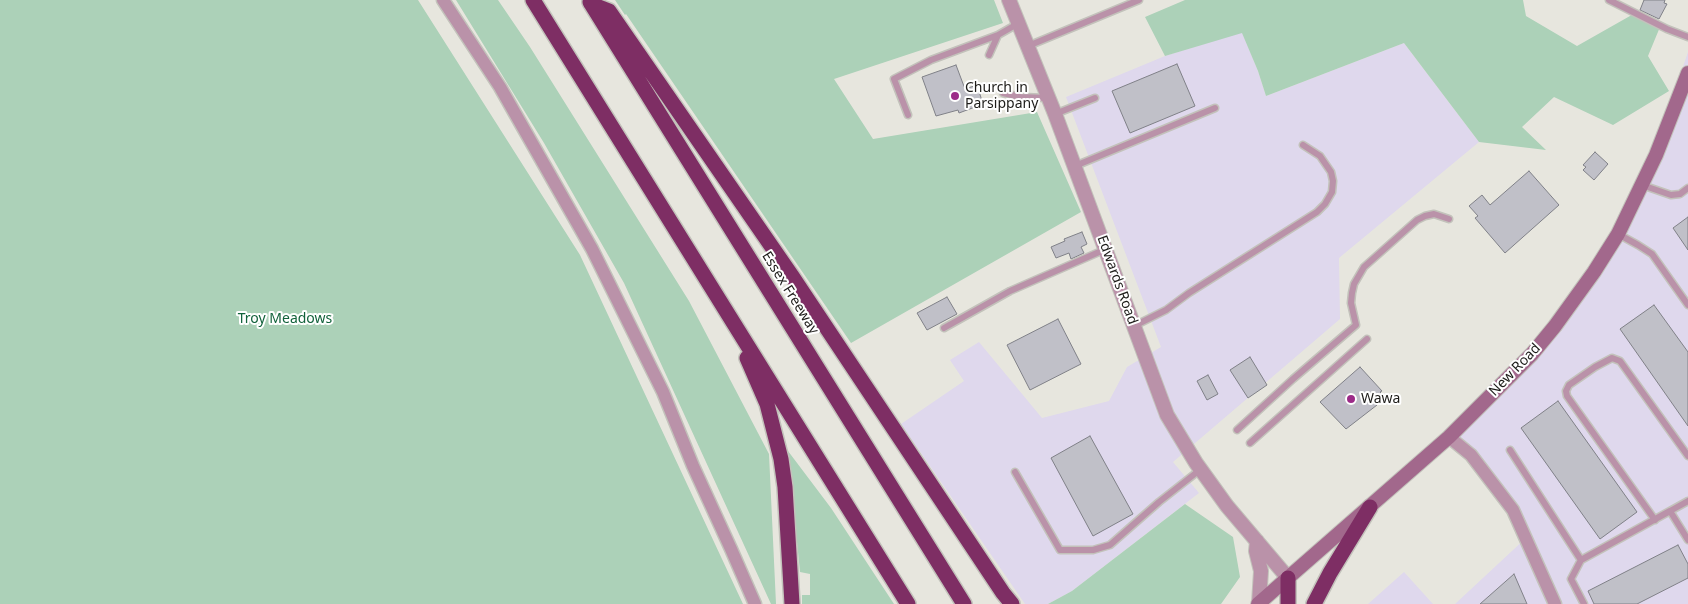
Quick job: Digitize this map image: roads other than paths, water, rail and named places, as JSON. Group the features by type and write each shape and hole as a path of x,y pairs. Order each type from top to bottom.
{"highway":[{"path":"533,0 908,604"},
{"path":"589,2 609,10 787,268 990,574 1012,604"},
{"name":"Essex Freeway","path":"589,2 964,604"},
{"path":"727,310 767,404 775,431 785,487 792,604"},
{"path":"1314,604 1330,573 1370,507"},
{"path":"1288,578 1288,604"}],"main road":[{"name":"New Road","path":"1259,604 1449,438 1532,354 1555,326 1594,272 1618,234 1656,155 1687,80"}],"street":[{"path":"443,0 500,87 592,249 663,392 693,466 754,604"},
{"name":"Edwards Road","path":"1009,0 1055,114 1167,415 1227,506 1288,578"},
{"path":"1449,438 1471,455 1513,510 1555,604"},
{"path":"1258,541 1256,552 1261,571 1259,604"}],"lane":[{"path":"1028,46 1139,0"},
{"path":"1609,0 1667,29 1688,37"},
{"path":"908,115 894,79 931,60 998,35 1019,23"},
{"path":"990,55 998,35"},
{"path":"1003,93 1020,97 1048,98"},
{"path":"1055,114 1095,98"},
{"path":"1074,166 1215,108"},
{"path":"1134,326 1166,310 1189,293 1317,212 1325,204 1332,192 1333,181 1330,172 1320,156 1303,145"},
{"path":"1642,185 1671,195 1680,194 1688,188"},
{"path":"1237,430 1356,325 1351,303 1352,293 1358,275 1364,267 1417,220 1434,214 1449,219"},
{"path":"1618,234 1652,254 1688,305"},
{"path":"944,328 1010,291 1106,248"},
{"path":"1250,443 1367,339"},
{"path":"1655,520 1567,396 1566,391 1569,385 1612,358 1620,361 1688,456"},
{"path":"1510,450 1581,560"},
{"path":"1015,472 1060,550 1093,550 1110,545 1159,502 1201,469"},
{"path":"1584,604 1571,578 1581,560 1688,501"},
{"path":"1670,511 1688,540"}],"place":[{"name":"Church in Parsippany","path":"955,96"},
{"name":"Wawa","path":"1351,399"}],"park label":[{"name":"Troy Meadows","path":"285,319"}]}
